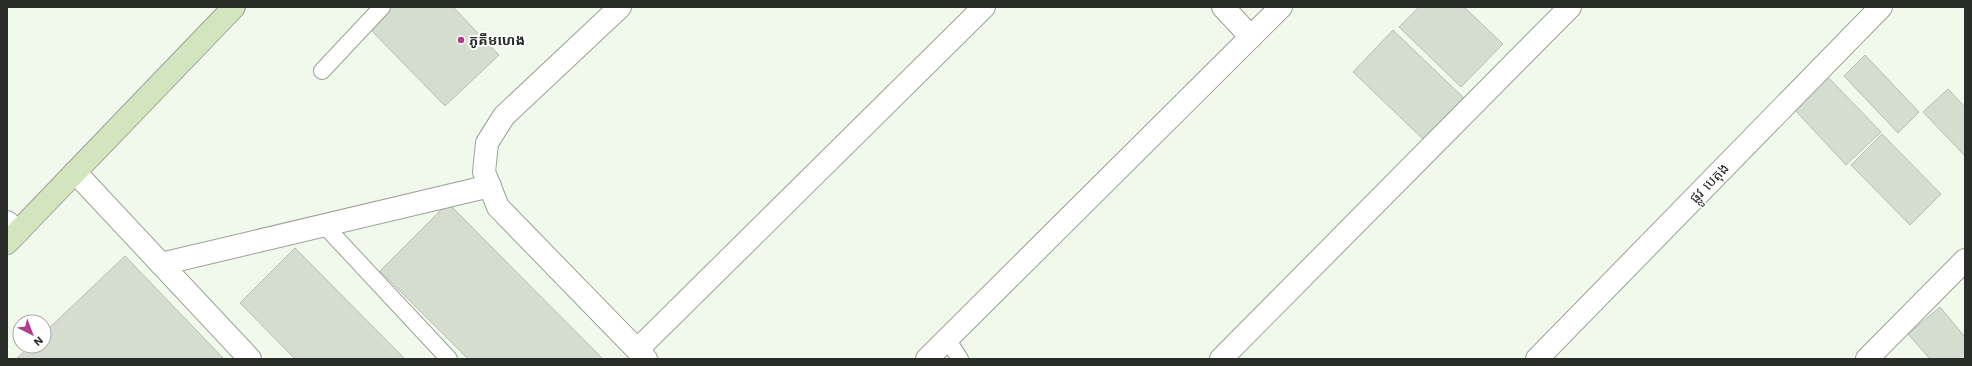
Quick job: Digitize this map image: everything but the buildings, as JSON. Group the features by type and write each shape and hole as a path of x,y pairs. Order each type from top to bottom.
{"main road":[{"path":"11,232 76,172 234,7"}],"street":[{"path":"620,7 504,116 487,143 484,172 498,207 642,354 984,7"},
{"path":"1223,7 1251,37"},
{"path":"927,359 1281,7"},
{"path":"1221,359 1392,189 1570,7"},
{"name":"ផ្លូវ បេតុង","path":"1537,359 1881,7"},
{"path":"76,172 250,359"},
{"path":"161,264 490,186"},
{"path":"1867,359 1965,260"}],"lane":[{"path":"322,71 382,7"},
{"path":"324,225 449,359"},
{"path":"948,339 960,359"}],"place":[{"name":"ភូគីមហេង","path":"461,40"}]}
